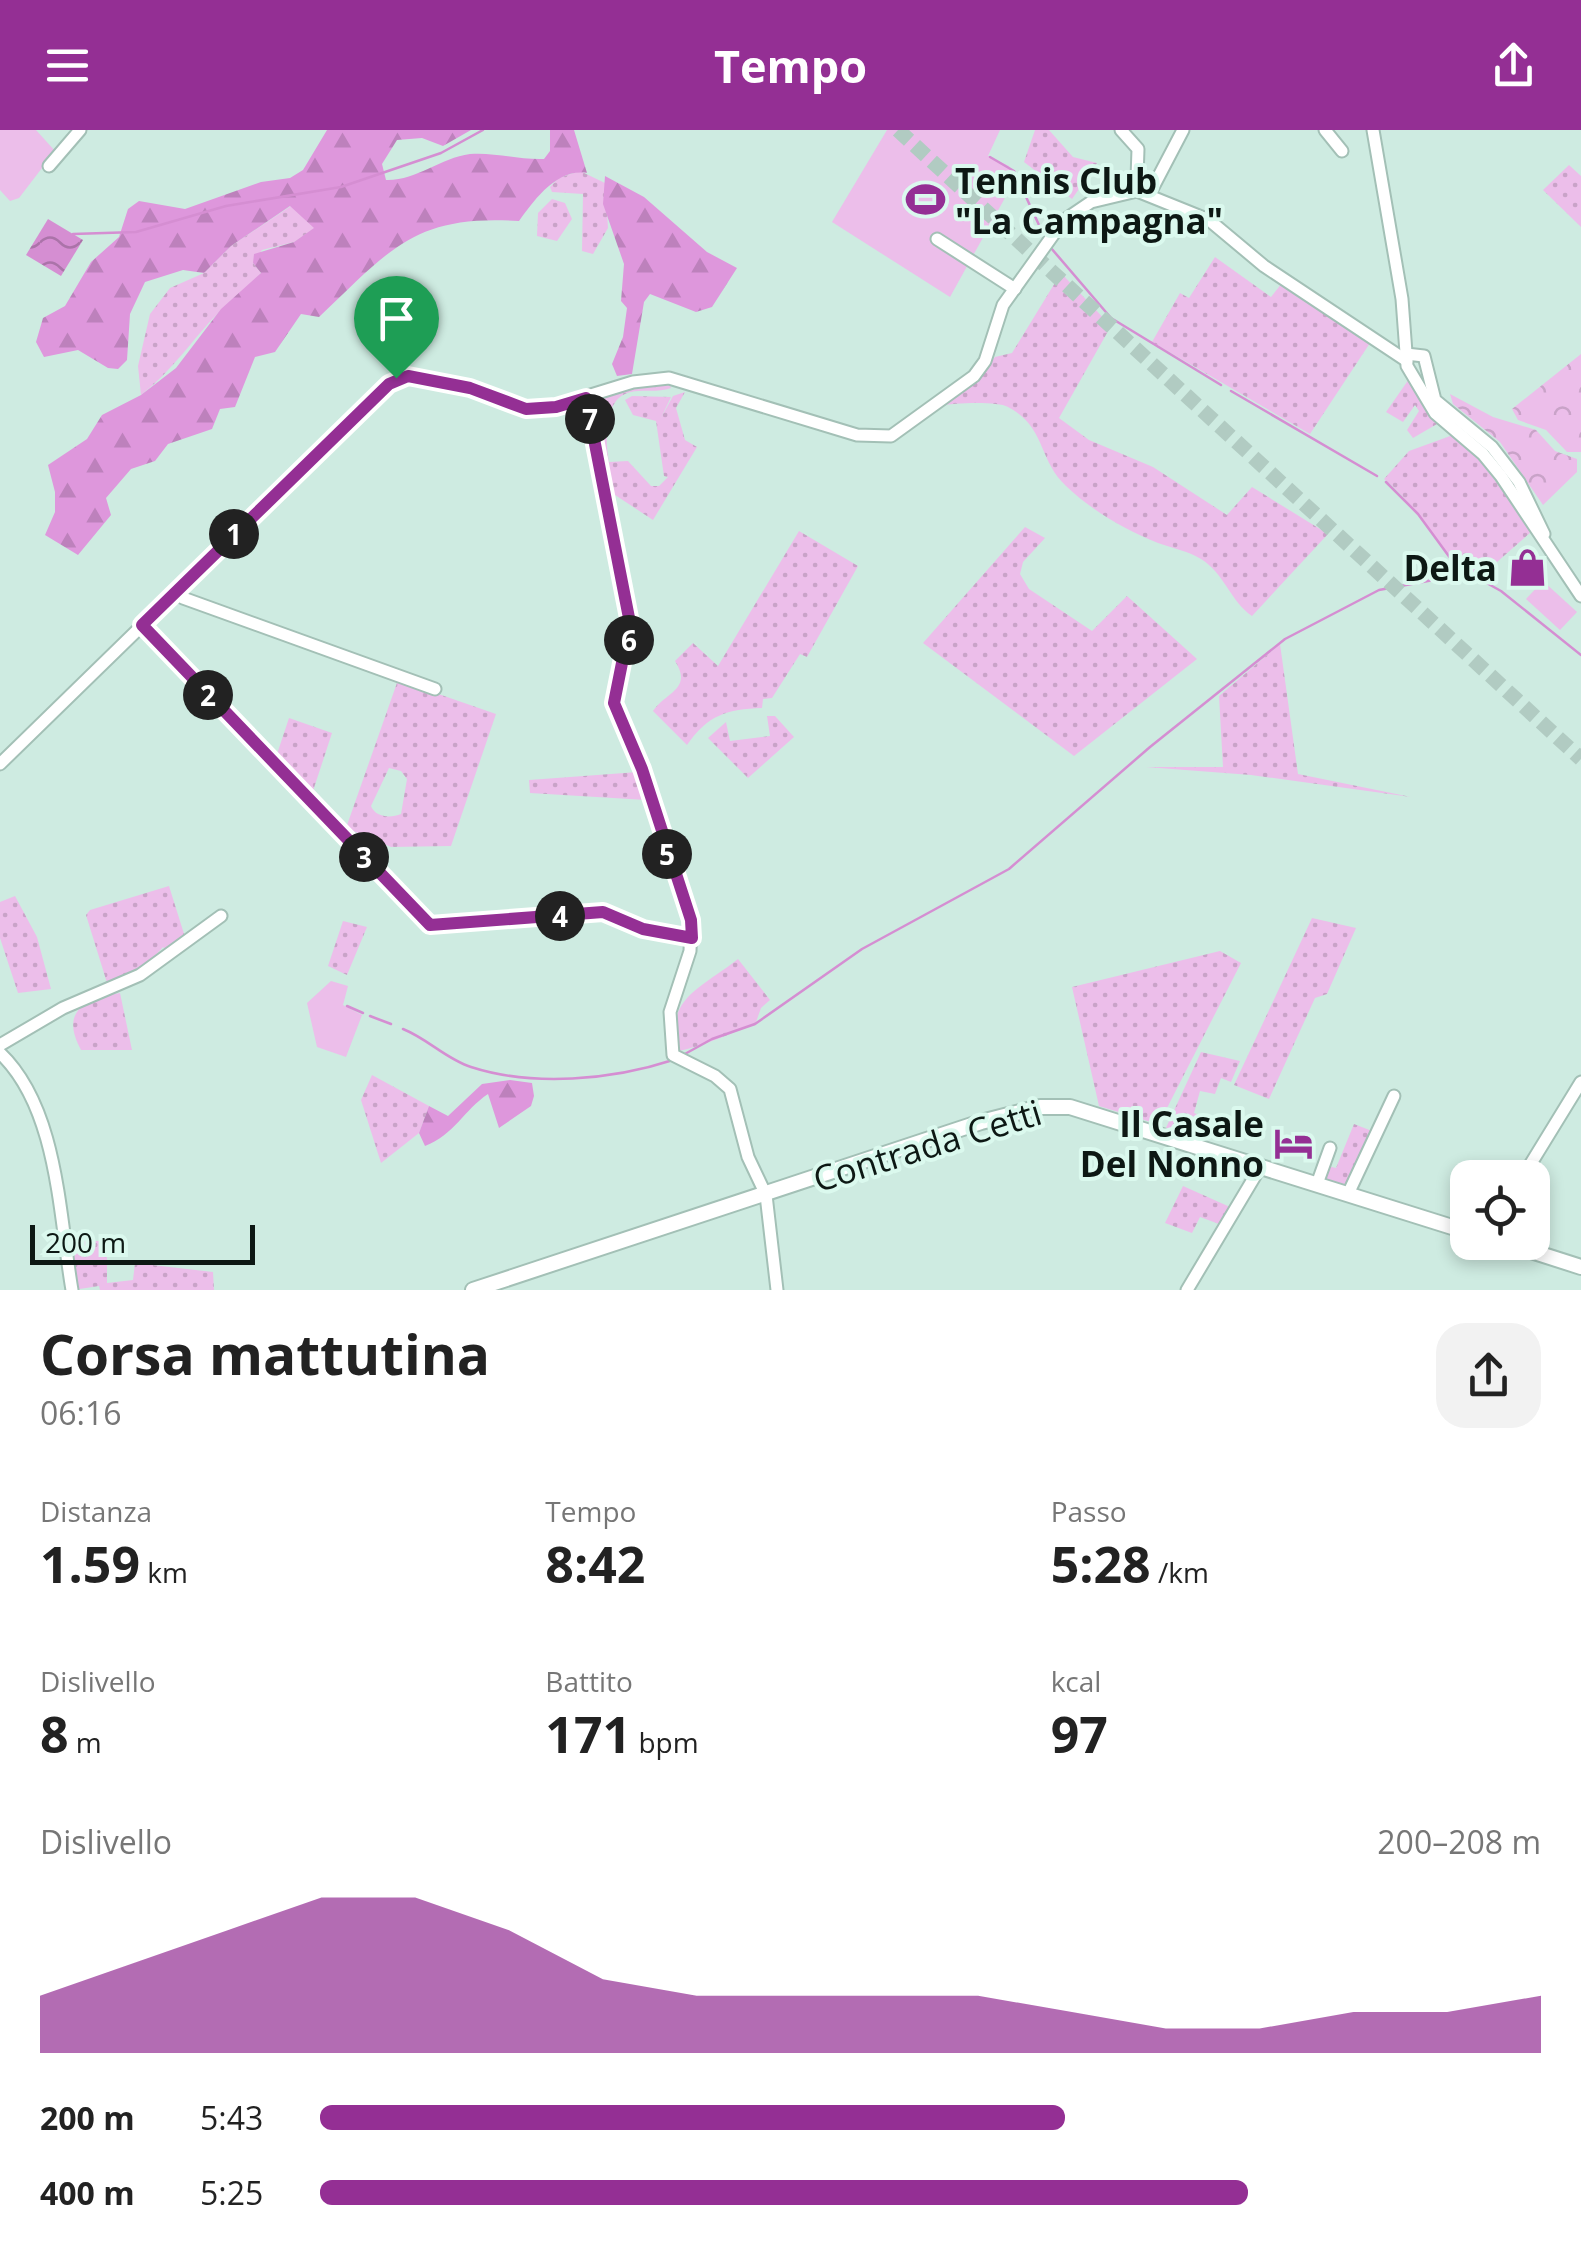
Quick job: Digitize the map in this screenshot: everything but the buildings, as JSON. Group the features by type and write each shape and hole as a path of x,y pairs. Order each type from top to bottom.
{"main road":[{"name":"Contrada Cetti","path":"473,1290 981,1122 1051,1106 1105,1116 1450,1226"},
{"path":"1550,1257 1581,1267"}],"street":[{"path":"49,166 80,130"},
{"path":"1121,130 1138,149 1137,178 1149,192 1209,220 1264,266 1408,362"},
{"path":"1149,192 1182,130"},
{"path":"1325,130 1342,151"},
{"path":"1373,130 1402,299 1408,362 1435,413 1483,454 1581,596"},
{"path":"0,764 389,384 408,376 470,388 526,409 556,407 633,382 669,378 857,436 891,436 974,376 985,361 1003,305 1063,221 1091,202 1149,192"},
{"path":"937,238 1014,289"},
{"path":"1408,362 1424,356 1436,400 1492,447 1519,482 1541,523 1548,548"},
{"path":"586,398 630,623 614,703 642,769 691,920 692,938 670,1012 673,1055 715,1076 730,1089 748,1157 766,1195"},
{"path":"176,591 183,598 435,689"},
{"path":"142,625 430,925 603,912 643,929 692,938"},
{"path":"0,1044 63,1008 140,975 221,916"},
{"path":"0,1053 24,1078 42,1125 72,1290"},
{"path":"1533,1160 1581,1082"},
{"path":"1348,1194 1394,1096"},
{"path":"1317,1184 1330,1148"},
{"path":"1187,1290 1260,1166"},
{"name":"Contrada Cetti","path":"766,1195 777,1290"}],"green space":[{"path":"0,130 36,130 55,151 19,198 10,201 0,190"},
{"path":"327,130 471,130 443,146 422,138 397,140 382,164 386,180 408,177 470,154 544,159 550,151 550,130 574,130 587,173 556,181 538,196 519,221 453,224 406,241 319,317 301,314 275,352 255,357 235,407 220,409 212,429 168,444 155,461 131,469 106,498 111,515 78,555 45,535 55,512 48,465 87,439 102,415 141,395 176,368 221,309 261,273 253,263 254,254 294,242 314,228 290,206 231,246 204,273 183,270 145,282 130,314 127,360 118,369 108,368 78,350 44,357 36,342 43,318 65,306 91,262 119,237 128,209 139,201 185,209 261,182 290,178 303,170"},
{"name":"Tennis Club \"La Campagna\"","path":"887,130 1000,130 988,156 1009,166 1016,178 950,297 832,222"},
{"path":"1035,130 1049,130 1073,157 1097,163 1072,199 1024,162"},
{"path":"1569,165 1581,176 1581,227 1543,190"},
{"path":"580,171 605,183 608,228 593,254 582,251 583,194 552,192 550,187 559,178"},
{"path":"605,176 644,197 707,252 737,268 712,307 696,312 650,294 644,302 632,374 617,376 612,364 623,337 627,308 621,301 624,264 603,204"},
{"path":"552,199 565,203 572,219 557,241 537,236 538,213"},
{"path":"291,206 315,228 294,242 262,250 253,263 261,273 141,395 138,366 150,314 170,288 204,273 231,246"},
{"path":"1215,257 1271,297 1282,283 1370,343 1310,434 1152,342 1180,293 1189,298"},
{"path":"1061,273 1111,326 1059,418 1089,440 1153,467 1227,515 1252,487 1328,534 1252,616 1201,559 1133,532 1076,495 1050,466 1036,434 1020,415 995,404 940,406 972,386 995,357 1012,353"},
{"path":"1581,354 1581,452 1567,452 1546,430 1518,420 1512,409"},
{"path":"1409,379 1437,424 1413,438 1407,430 1419,411 1415,405 1403,422 1386,412"},
{"path":"669,383 671,388 622,396 615,402 608,421 609,462 628,461 651,486 659,486 668,477 664,476 656,421 633,415 625,400 632,396 671,397 661,418 673,396 685,392 676,408 685,440 697,447 653,520 609,491 595,406 618,389"},
{"path":"1450,394 1493,417 1536,430 1555,451 1577,459 1577,472 1543,505 1500,442 1453,404"},
{"path":"1453,435 1480,459 1531,532 1480,577 1453,558 1384,479 1409,451"},
{"path":"1025,527 1045,538 1023,562 1020,574 1029,589 1092,631 1127,596 1197,659 1074,756 923,643"},
{"path":"799,531 858,566 807,657 800,654 772,698 763,699 762,708 738,710 711,720 687,745 653,711 679,684 680,670 675,661 693,643 718,666"},
{"path":"1543,581 1577,612 1560,630 1526,599"},
{"path":"1280,644 1298,774 1411,797 1251,775 1146,767 1223,767 1219,696"},
{"path":"398,680 496,714 451,846 391,847 346,828","holes":["389,768 401,771 407,779 401,814 380,815 371,806"]},
{"path":"767,716 775,716 794,737 748,778 708,738 726,722 730,741 770,736"},
{"path":"289,718 332,733 310,800 274,763"},
{"path":"638,772 646,800 530,793 529,780"},
{"path":"169,886 185,937 166,950 163,947 141,971 108,986 86,915 90,910"},
{"path":"15,896 37,937 51,989 18,993 0,938 0,902"},
{"path":"1312,918 1356,928 1327,994 1315,998 1269,1099 1234,1085"},
{"path":"343,921 367,927 347,975 328,966"},
{"path":"1220,951 1241,963 1166,1110 1154,1123 1099,1106 1072,987"},
{"path":"738,959 770,1000 761,1008 756,1022 716,1040 677,1051 676,1018 681,1007 699,987"},
{"path":"331,981 348,986 343,1005 362,1015 346,1057 317,1047 307,1003"},
{"path":"120,993 132,1050 81,1050 73,1025 80,1008 97,998"},
{"path":"1201,1052 1240,1061 1231,1082 1221,1078 1215,1094 1200,1091 1194,1113 1209,1119 1203,1144 1165,1130"},
{"path":"372,1075 429,1106 419,1133 381,1163 361,1100"},
{"path":"510,1080 532,1083 531,1106 499,1128 488,1094 444,1135 425,1146 419,1133 429,1106 448,1116 482,1084"},
{"path":"1354,1124 1372,1131 1345,1190 1321,1182 1327,1166 1336,1168"},
{"path":"1183,1186 1230,1207 1219,1224 1200,1217 1192,1233 1165,1223"},
{"path":"65,1240 100,1241 101,1255 107,1256 107,1283 133,1280 135,1263 213,1272 214,1290 100,1290 99,1286 73,1290"}],"water":[{"path":"48,219 83,240 61,276 26,255"}],"waterway":[{"path":"73,234 136,232 226,206 341,187 441,153 483,130"},
{"path":"990,157 1014,171 1045,238"},
{"path":"1051,248 1111,318 1221,385"},
{"path":"1231,391 1377,476"},
{"path":"1386,482 1418,514 1456,566 1501,591 1581,655"},
{"path":"683,1055 712,1039 755,1024 862,949 1009,869 1150,747 1285,639 1379,590 1455,576"},
{"path":"347,1006 363,1013"},
{"path":"370,1016 391,1024"},
{"path":"403,1029 471,1067 520,1077 599,1076 673,1060"}],"tunnel":[{"path":"898,130 1581,759"}],"place":[{"name":"Tennis Club \"La Campagna\"","path":"925,200"},
{"name":"Delta","path":"1527,567"},
{"name":"Il Casale Del Nonno","path":"1294,1143"}],"route":[{"path":"396,378 423,378 470,388 526,409 542,410 586,398 630,623 614,703 642,769 691,920 692,938 643,929 603,912 430,925 142,625 396,378"}]}
